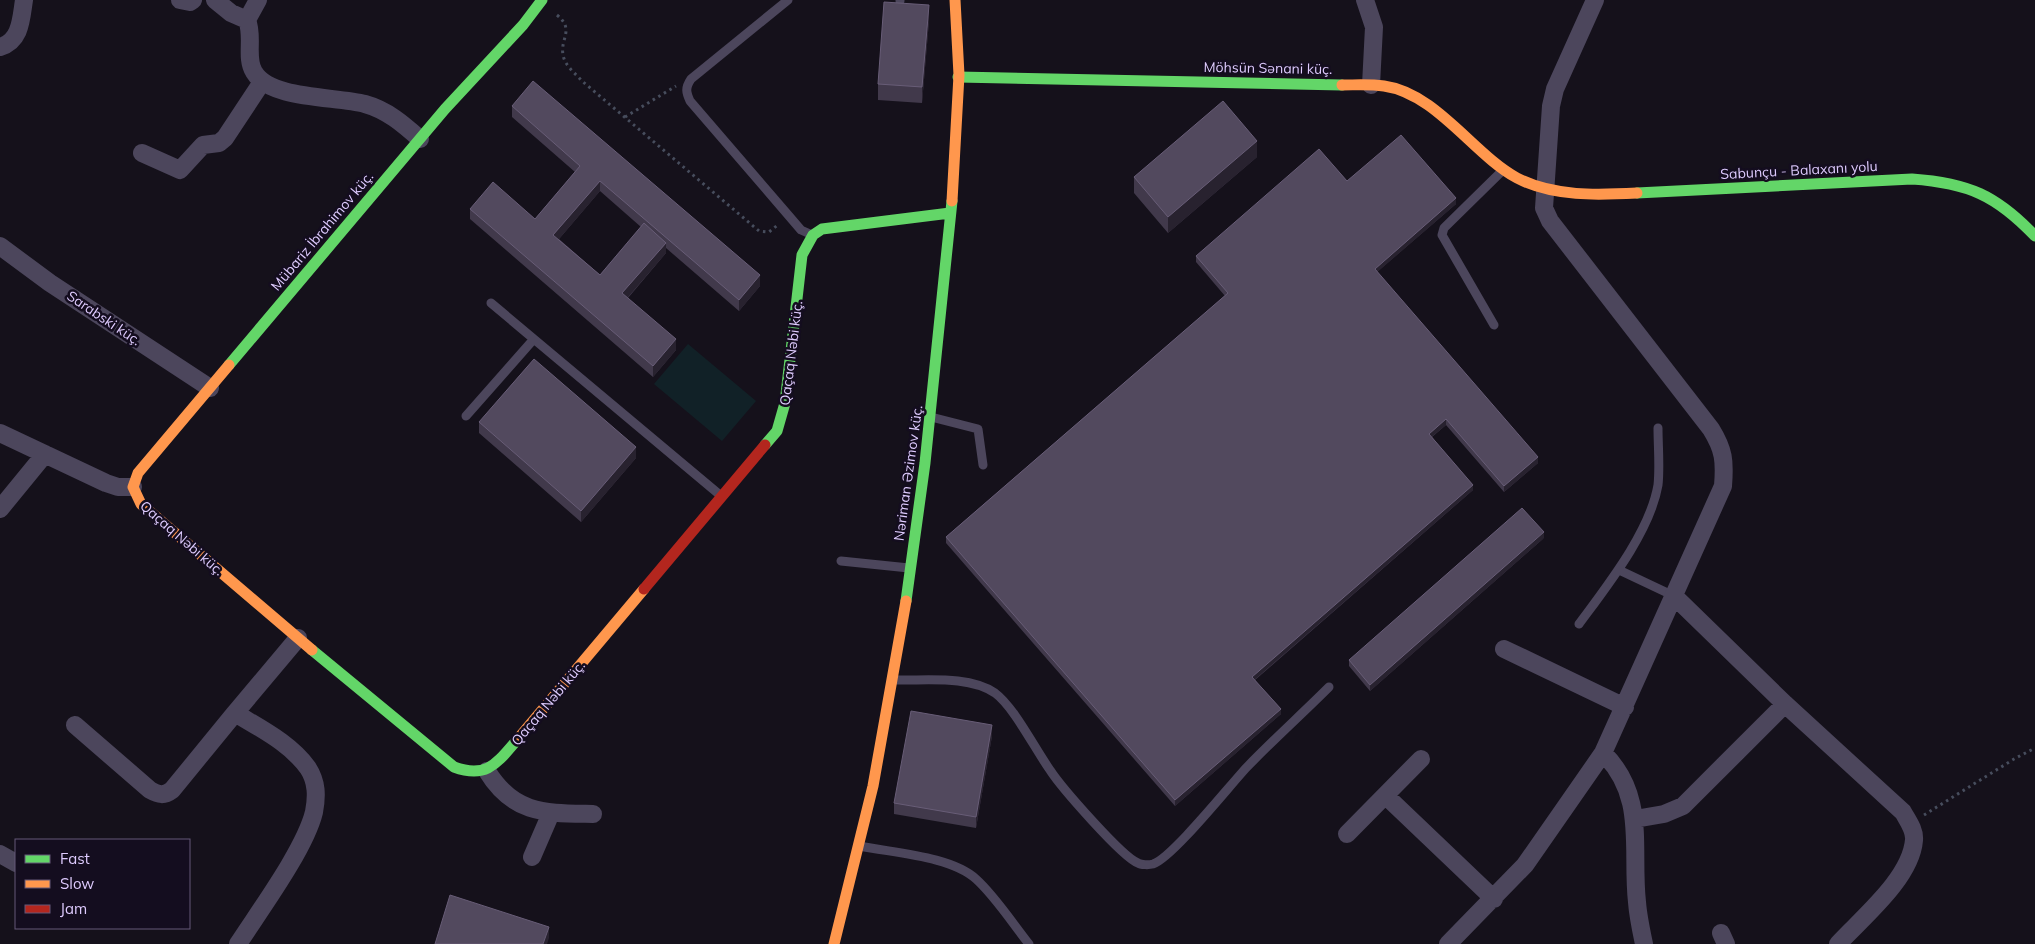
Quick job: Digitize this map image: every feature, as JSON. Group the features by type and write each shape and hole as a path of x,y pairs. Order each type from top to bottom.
{"street":[{"path":"0,46 13,41 18,34 24,0"},
{"path":"180,0 193,0"},
{"path":"215,0 231,12 247,20 252,32 250,63 262,82 276,89 366,104 398,119 420,139"},
{"path":"247,20 258,0"},
{"name":"Nəriman Əzimov küç.","path":"834,944 859,846 892,680 931,417 950,213 958,77 958,28 955,0"},
{"path":"1364,0 1374,27 1372,85"},
{"path":"1448,944 1494,899 1531,857 1603,753 1723,486 1725,463 1721,446 1711,429 1652,350 1550,221 1544,208 1551,106 1554,89 1595,0"},
{"name":"Mübariz İbrahimov küç.","path":"133,488 138,473 312,265 542,1"},
{"name":"Möhsün Sənani küç.","path":"958,77 1372,85 1399,91 1440,114 1504,169 1530,184 1546,188"},
{"path":"142,153 180,170 203,145 219,143 225,138 262,82"},
{"name":"Sabunçu - Balaxanı yolu","path":"1546,188 1570,193 1619,194 1912,179 1942,181 1970,187 1991,196 2008,208 2035,236"},
{"path":"813,235 822,229 836,226 950,213"},
{"name":"Qaçaq Nəbi küç.","path":"0,433 106,483 118,487 133,488 141,504 298,638 454,766 475,773 487,771 507,751 772,437 782,416 802,255 813,235"},
{"name":"Sarabski küç.","path":"0,246 58,288 210,388"},
{"path":"0,509 44,454"},
{"path":"1674,596 1785,704 1903,812 1911,824 1914,838 1910,860 1897,880 1838,944"},
{"path":"75,725 150,790 165,795 172,790 298,638"},
{"path":"1504,649 1625,707"},
{"path":"1635,819 1664,814 1683,806 1785,704"},
{"path":"236,713 296,754 308,769 315,783 316,797 313,814 300,843 238,944"},
{"path":"1603,753 1618,768 1635,819 1637,901 1644,944"},
{"path":"1347,834 1421,759"},
{"path":"487,771 496,786 518,804 533,810 551,813 593,814"},
{"path":"1386,796 1494,899"},
{"path":"532,857 551,813"},
{"path":"0,854 15,863"}],"lane":[{"path":"788,0 691,79 686,86 690,101 789,216 802,230 813,235"},
{"path":"1494,325 1442,235 1444,228 1504,169"},
{"path":"491,303 722,496"},
{"path":"466,416 533,340"},
{"path":"931,417 978,429 983,465"},
{"path":"1579,624 1619,570 1646,519 1658,484 1658,428"},
{"path":"841,561 909,568"},
{"path":"1619,570 1674,596"},
{"path":"892,680 961,682 982,686 996,694 1008,707 1051,772 1121,852 1138,864 1152,864 1164,858 1248,766 1329,687"},
{"path":"859,846 942,862 960,868 976,879 1029,944"}],"path":[{"path":"542,1 564,20 567,32 563,55 568,67 625,117 759,231 769,232 789,216"},
{"path":"625,117 673,86 686,86"},
{"path":"1911,824 2014,759 2035,748"}],"shaded area":[{"path":"688,344 756,401 722,441 654,384"}],"building":[{"path":"884,2 929,5 922,87 878,84"},
{"path":"533,81 760,275 739,300 600,181 553,235 600,275 644,223 666,243 622,293 676,339 653,366 470,209 493,182 535,219 580,166 512,106"},
{"path":"1223,101 1257,141 1168,217 1134,177"},
{"path":"1401,135 1456,198 1375,269 1538,457 1504,486 1446,419 1429,434 1473,485 1252,677 1281,709 1175,800 946,537 1228,293 1196,256 1319,149 1347,181"},
{"path":"534,359 636,447 581,511 479,422"},
{"path":"1522,508 1544,532 1370,685 1349,660"},
{"path":"911,711 992,725 976,817 894,803"},
{"path":"450,895 549,927 543,944 435,944"}],"traffic: fast":[{"path":"229,365 445,109 523,25 542,0"},
{"path":"958,77 1342,85"},
{"path":"1637,193 1912,179 1932,181 1965,188 1994,201 2007,210 2035,236"},
{"path":"906,601 925,463 952,201"},
{"path":"765,445 777,431 785,403 802,255 813,235 822,229 950,213"},
{"path":"312,650 454,767 465,770 483,770 497,762 517,740"}],"traffic: slow":[{"path":"952,201 959,75 955,0"},
{"path":"1342,85 1384,86 1403,91 1421,100 1438,112 1501,168 1531,184 1561,192 1637,193"},
{"path":"229,365 138,473 133,487 141,504 312,650"},
{"path":"517,740 644,589"},
{"path":"834,944 873,786 906,601"}],"traffic: jam":[{"path":"644,589 765,445"}]}
